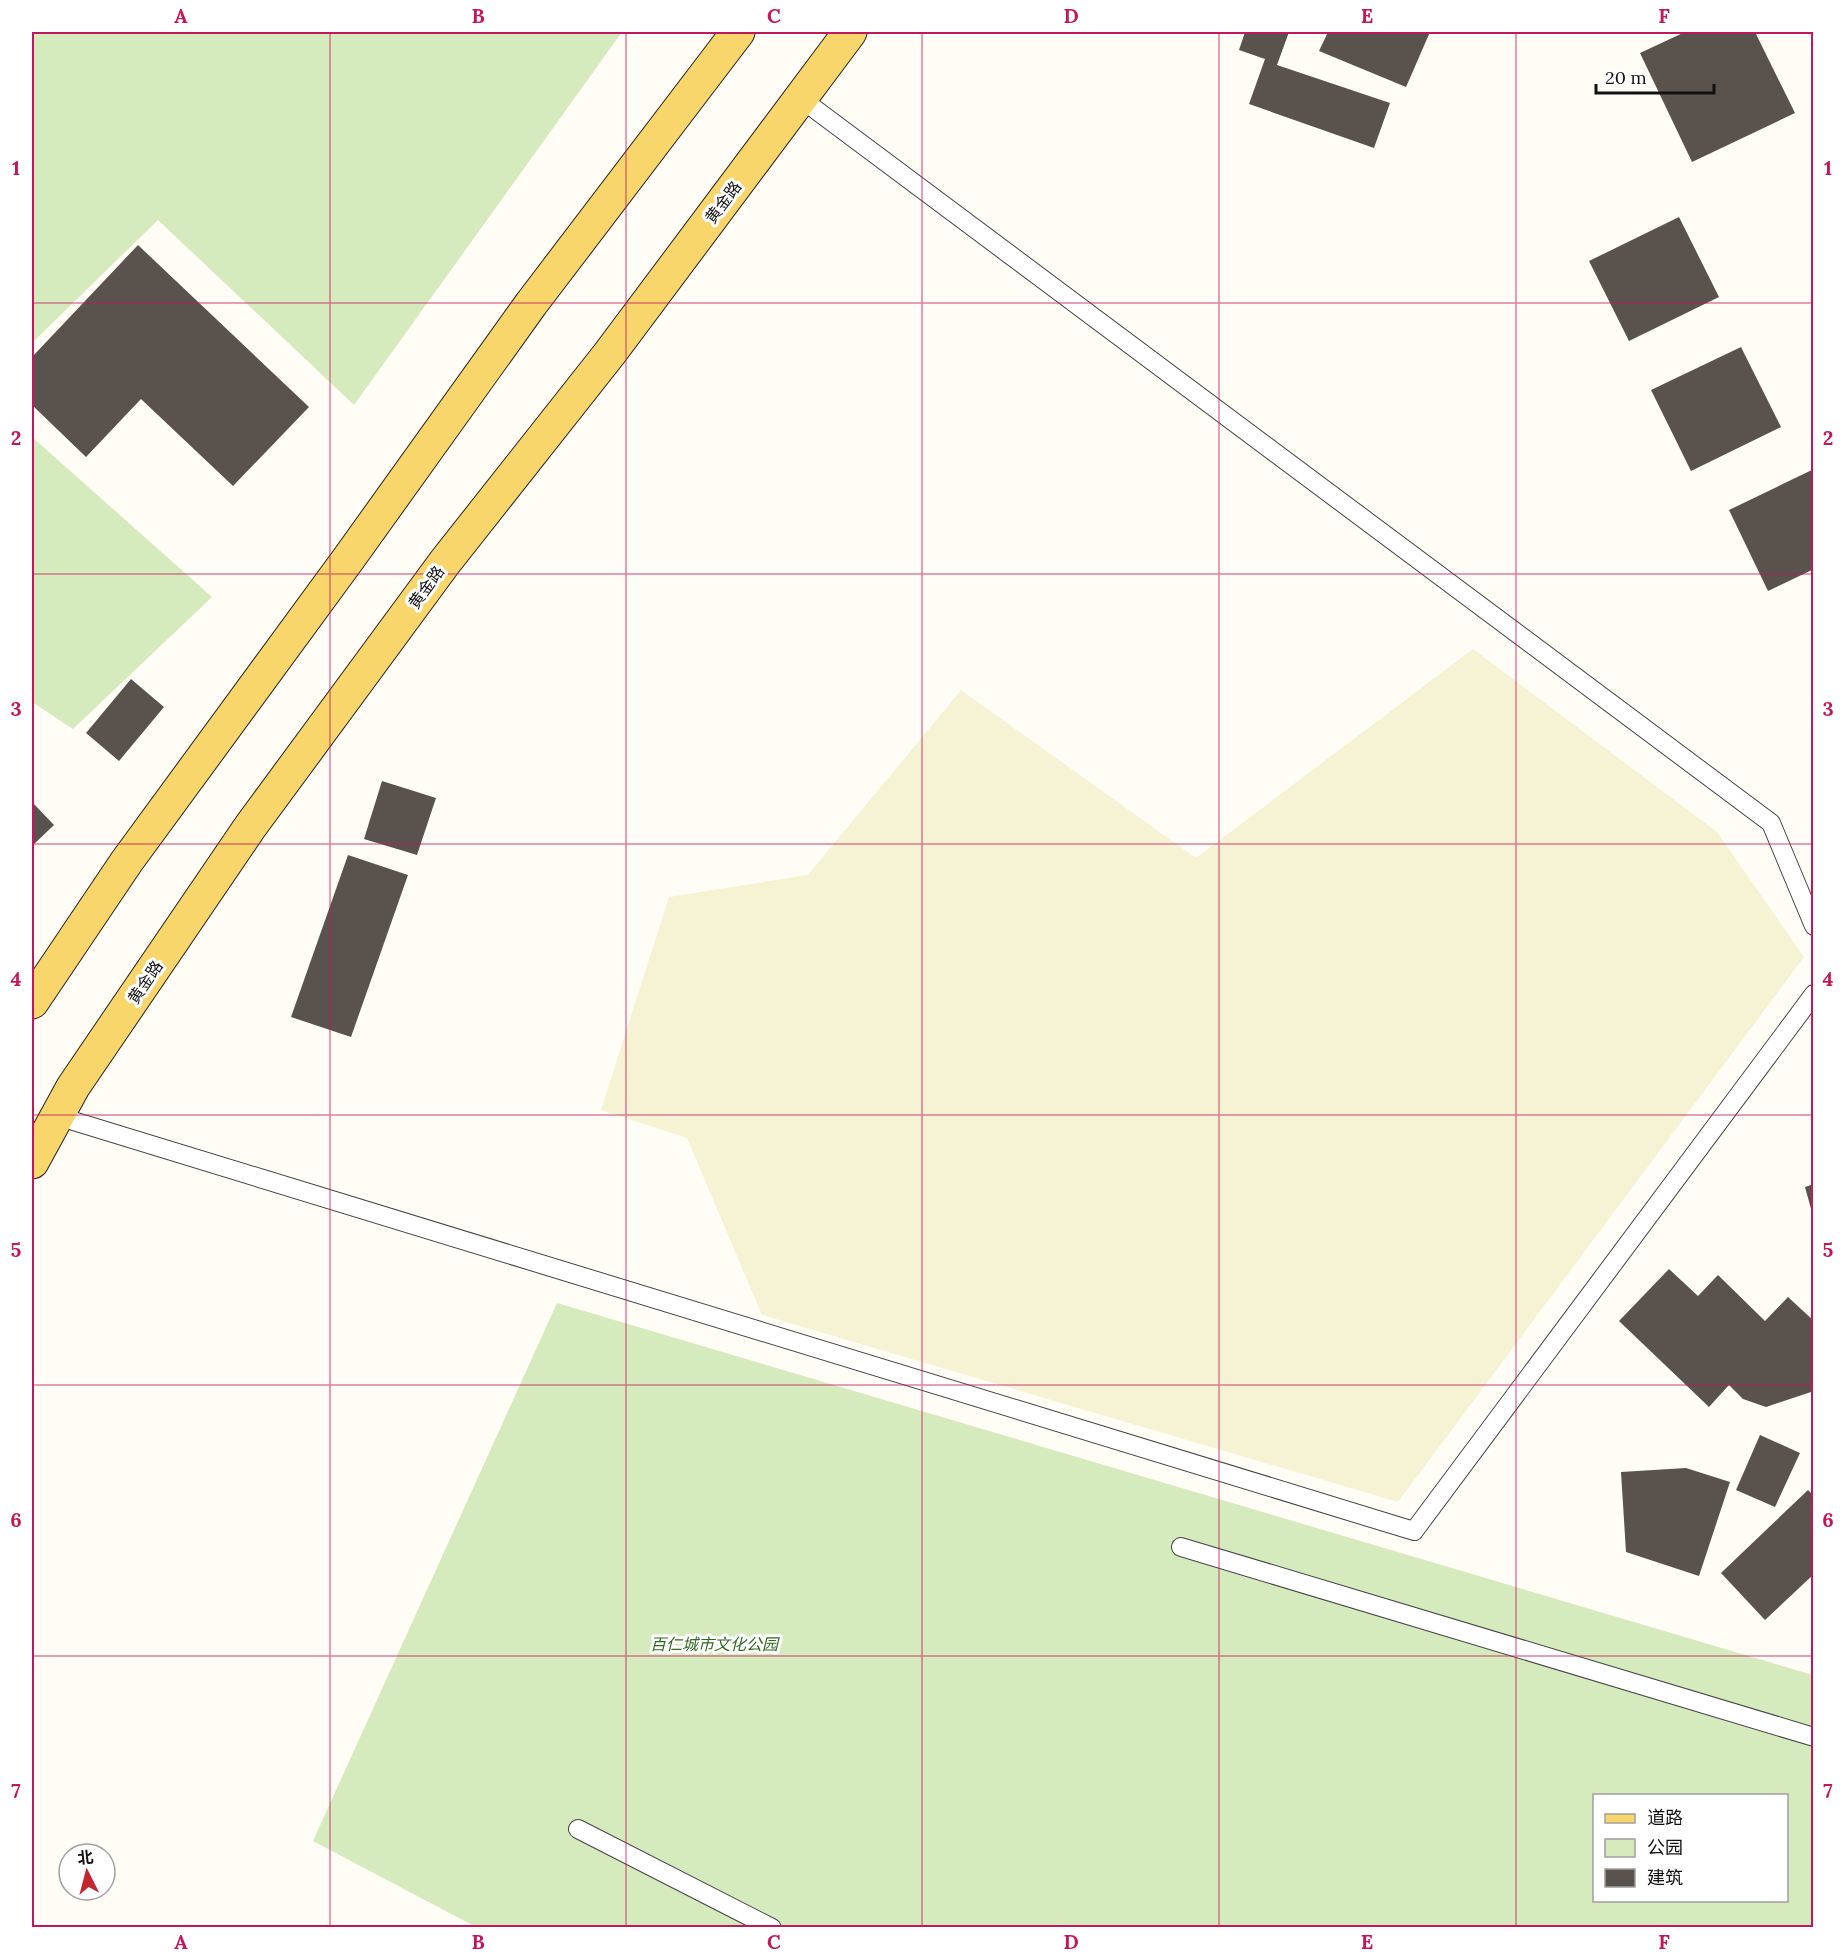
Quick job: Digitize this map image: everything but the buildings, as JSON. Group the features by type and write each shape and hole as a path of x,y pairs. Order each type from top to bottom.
{"main road":[{"path":"32,1002 127,861 531,304 738,32"},
{"name":"黄金路","path":"32,1162 74,1087 250,827 445,562 610,353 849,32"}],"lane":[{"path":"800,98 1771,823 1814,926"},
{"path":"57,1116 1414,1531 1814,994"},
{"path":"1181,1548 1814,1737"},
{"path":"578,1829 772,1928"}],"shaded area":[{"path":"1473,649 1717,832 1804,957 1398,1502 762,1315 687,1138 601,1110 669,897 808,875 961,690 1196,858"}],"green space":[{"path":"32,32 622,32 354,405 158,220 32,343"},
{"path":"32,437 212,597 73,729 32,702"},
{"name":"百仁城市文化公园","path":"557,1303 1813,1675 1813,1927 476,1927 313,1841"}]}
